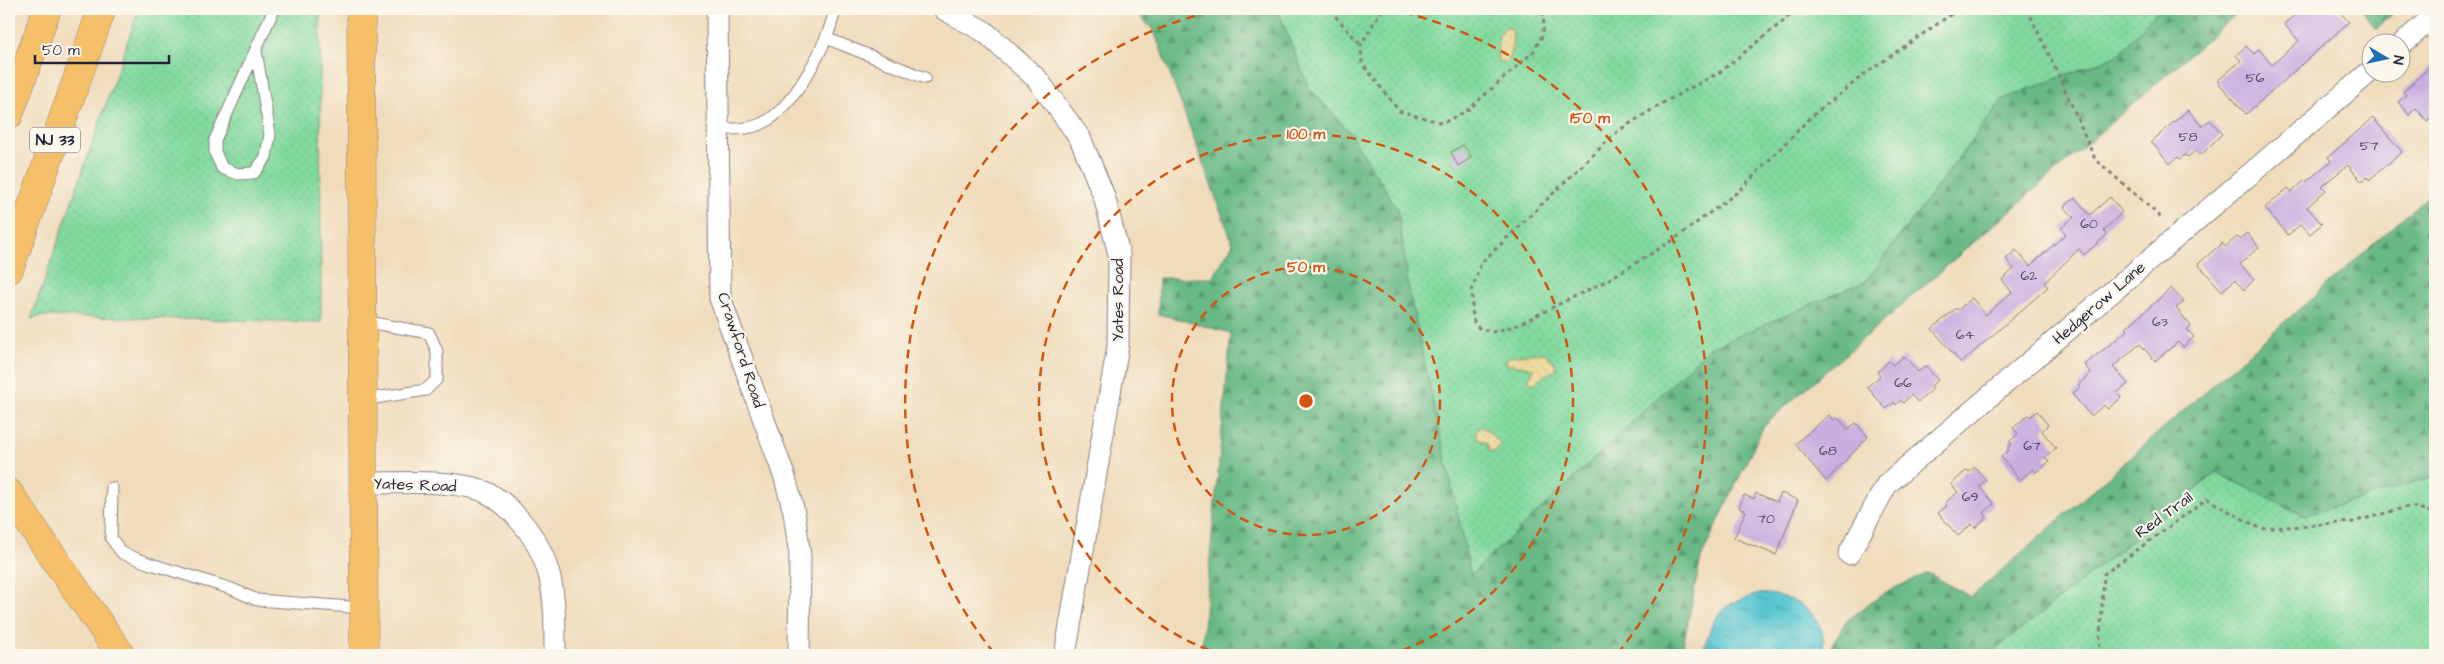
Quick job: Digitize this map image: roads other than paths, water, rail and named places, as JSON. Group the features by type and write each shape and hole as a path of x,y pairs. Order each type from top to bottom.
{"main road":[{"path":"9,115 47,9"},
{"name":"NJ 33","path":"9,270 102,9"},
{"path":"361,9 364,655"},
{"path":"9,493 121,655"}],"street":[{"name":"Crawford Road","path":"717,9 720,298 785,478 794,512 800,556 800,655"},
{"name":"Yates Road","path":"944,9 984,32 1037,79 1080,138 1104,196 1119,254 1118,346 1065,655"},
{"path":"2412,35 2435,15"},
{"name":"Hedgerow Lane","path":"1850,554 1887,484 2362,79"},
{"name":"Yates Road","path":"364,483 449,484 472,487 501,500 532,534 548,566 556,606 555,655"}],"lane":[{"path":"256,51 270,134 266,156 254,173 238,174 222,168 215,152 215,140 274,9"},
{"path":"717,130 742,129 763,123 788,102 818,54 826,38 835,9"},
{"path":"826,38 925,78"},
{"path":"362,320 430,333 438,351 437,379 426,390 362,400"},
{"path":"112,488 111,538 122,553 232,589 257,600 364,608"}],"water":[{"path":"1760,594 1785,597 1807,610 1816,619 1821,630 1823,642 1821,655 1702,655 1710,630 1719,614 1734,603"}]}
